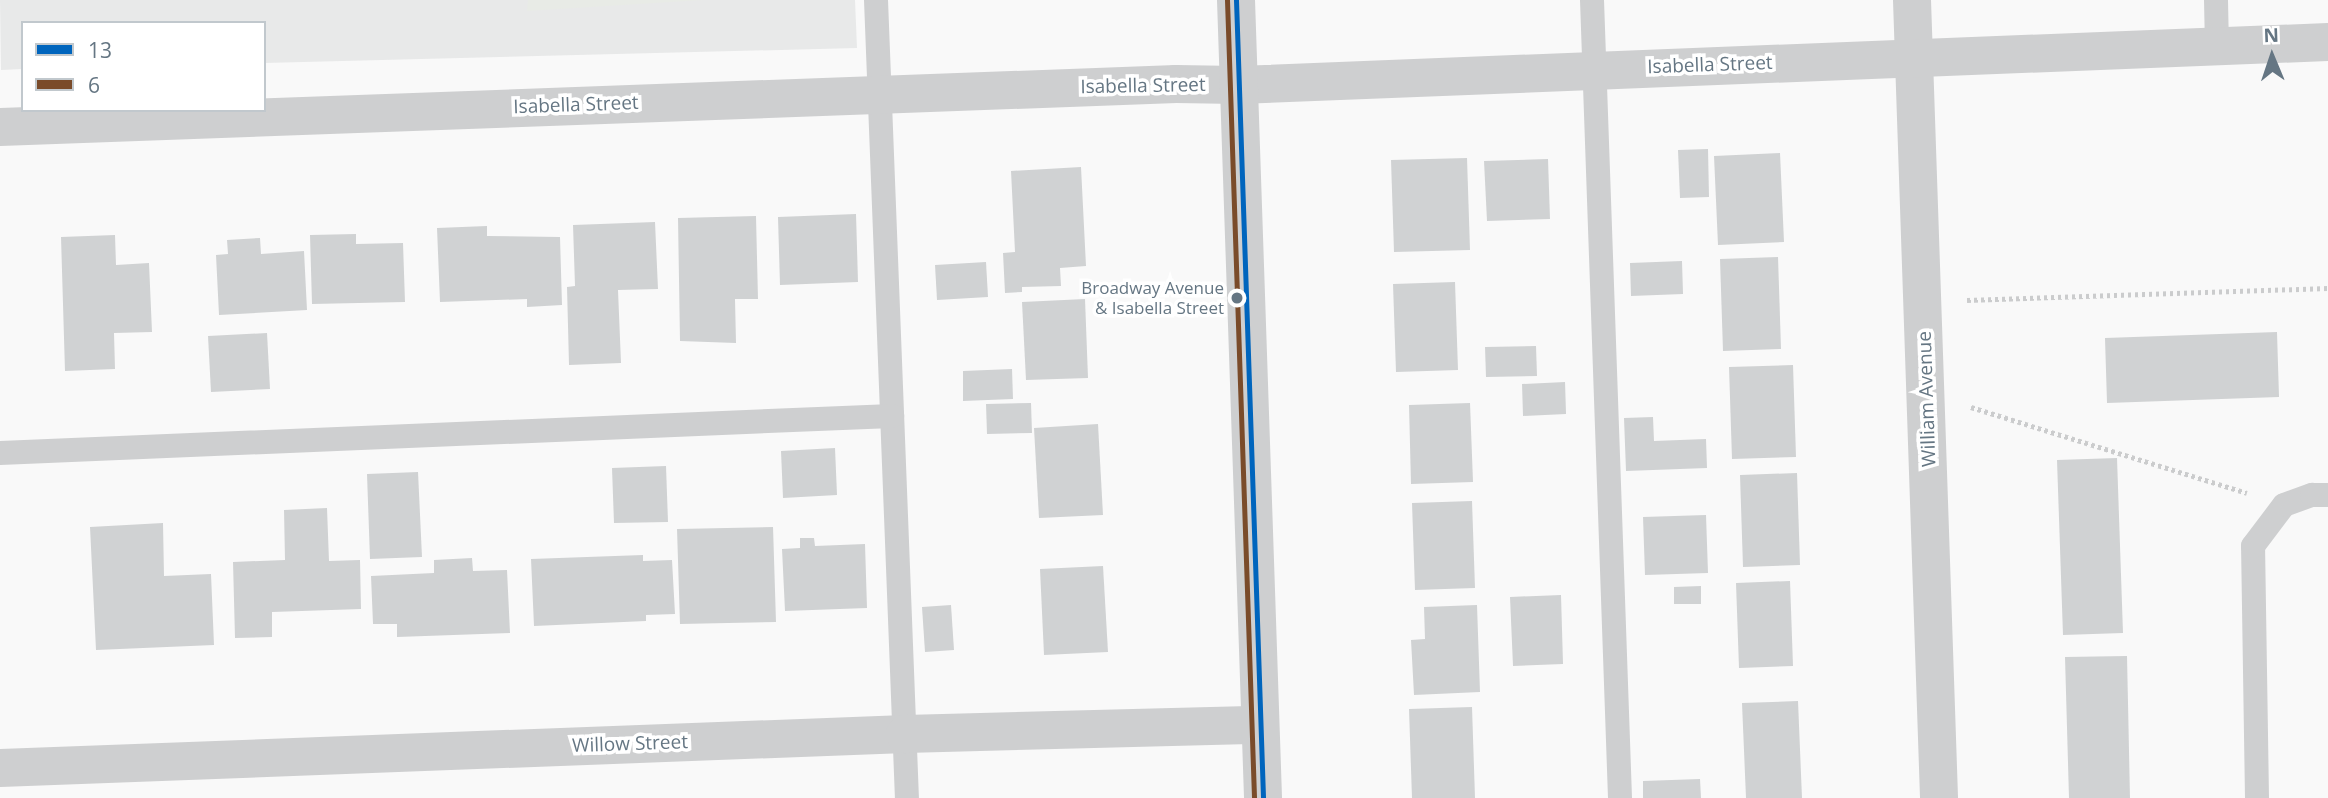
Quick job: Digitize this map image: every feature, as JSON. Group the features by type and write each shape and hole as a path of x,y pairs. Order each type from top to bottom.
{"street":[{"path":"1236,0 1264,798"},
{"name":"William Avenue","path":"1912,0 1939,798"},
{"name":"Isabella Street","path":"0,127 881,94 1176,84 1238,85 2328,42"},
{"name":"Willow Street","path":"0,768 905,734 1260,725"}],"lane":[{"path":"876,0 907,798"},
{"path":"1592,0 1620,798"},
{"path":"2216,0 2217,47"},
{"path":"0,453 892,416"},
{"path":"2257,798 2253,546 2284,505 2312,495 2328,495"}],"path":[{"path":"1967,300 2328,288"},
{"path":"1971,407 2284,505"}],"shaded area":[{"path":"0,0 855,0 857,48 266,63 266,21 21,21 21,69 1,70"},
{"path":"528,0 703,0 527,11"}],"building":[{"path":"1708,149 1709,197 1680,198 1678,150"},
{"path":"1780,153 1784,242 1718,245 1714,156"},
{"path":"1467,158 1470,250 1394,252 1391,160"},
{"path":"1548,159 1550,219 1487,221 1484,161"},
{"path":"1081,167 1086,266 1060,268 1061,286 1022,287 1022,292 1005,293 1003,253 1015,252 1011,171"},
{"path":"856,214 858,282 780,285 778,217"},
{"path":"756,216 758,299 735,299 736,343 680,341 678,218"},
{"path":"655,222 658,289 618,290 621,363 569,365 567,287 575,286 573,225"},
{"path":"487,226 487,236 560,237 562,305 527,307 527,299 440,302 437,228"},
{"path":"356,234 356,244 403,243 405,302 312,304 310,235"},
{"path":"115,235 116,265 149,263 152,332 114,333 115,369 65,371 61,237"},
{"path":"260,238 261,254 304,251 307,310 219,315 216,255 228,254 227,240"},
{"path":"1778,257 1781,349 1723,351 1720,259"},
{"path":"1682,261 1683,294 1631,296 1630,263"},
{"path":"986,262 988,297 937,300 935,265"},
{"path":"1455,282 1458,370 1396,372 1393,284"},
{"path":"1085,299 1088,378 1026,380 1022,302"},
{"path":"2277,332 2279,397 2107,403 2105,338"},
{"path":"267,333 270,389 211,392 208,336"},
{"path":"1536,346 1537,376 1486,377 1485,347"},
{"path":"1793,365 1796,457 1732,459 1729,367"},
{"path":"1012,369 1013,399 963,401 963,371"},
{"path":"1565,382 1566,414 1523,416 1522,384"},
{"path":"1031,403 1032,433 987,434 986,404"},
{"path":"1470,403 1473,482 1411,484 1409,405"},
{"path":"1653,417 1654,441 1706,439 1707,468 1626,471 1624,418"},
{"path":"1098,424 1103,515 1039,518 1034,428"},
{"path":"835,448 837,495 783,498 781,451"},
{"path":"2117,458 2123,633 2063,635 2057,460"},
{"path":"666,466 668,522 614,523 612,468"},
{"path":"418,472 422,557 370,559 367,474"},
{"path":"1797,473 1800,565 1743,567 1740,475"},
{"path":"1472,501 1475,588 1415,590 1412,503"},
{"path":"327,508 329,561 360,560 361,609 272,612 272,637 235,638 233,562 285,560 284,510"},
{"path":"1706,515 1708,573 1645,575 1643,517"},
{"path":"163,523 164,576 211,574 214,645 96,650 90,527"},
{"path":"773,527 776,622 680,624 677,529"},
{"path":"800,538 814,538 815,546 865,544 867,608 785,611 782,549 800,548"},
{"path":"643,555 643,561 672,560 675,614 646,615 646,621 534,626 531,559"},
{"path":"472,558 473,571 507,570 510,633 397,637 397,624 373,624 371,576 434,573 434,560"},
{"path":"1103,566 1108,652 1044,655 1040,569"},
{"path":"1790,581 1793,666 1739,668 1736,583"},
{"path":"1701,586 1701,604 1674,604 1674,587"},
{"path":"1561,595 1563,664 1513,666 1510,597"},
{"path":"951,605 954,650 925,652 922,607"},
{"path":"1477,605 1480,692 1414,695 1411,640 1425,639 1424,607"},
{"path":"2127,656 2130,798 2069,798 2065,657"},
{"path":"1798,701 1802,798 1746,798 1742,703"},
{"path":"1472,707 1475,798 1412,798 1409,709"},
{"path":"1700,779 1701,798 1643,798 1643,781"}],"transit line":[{"name":"6","path":"1227,0 1254,798"},
{"name":"13","path":"1236,0 1263,798"}],"place":[{"name":"Broadway Avenue & Isabella Street","path":"1237,298"}]}
